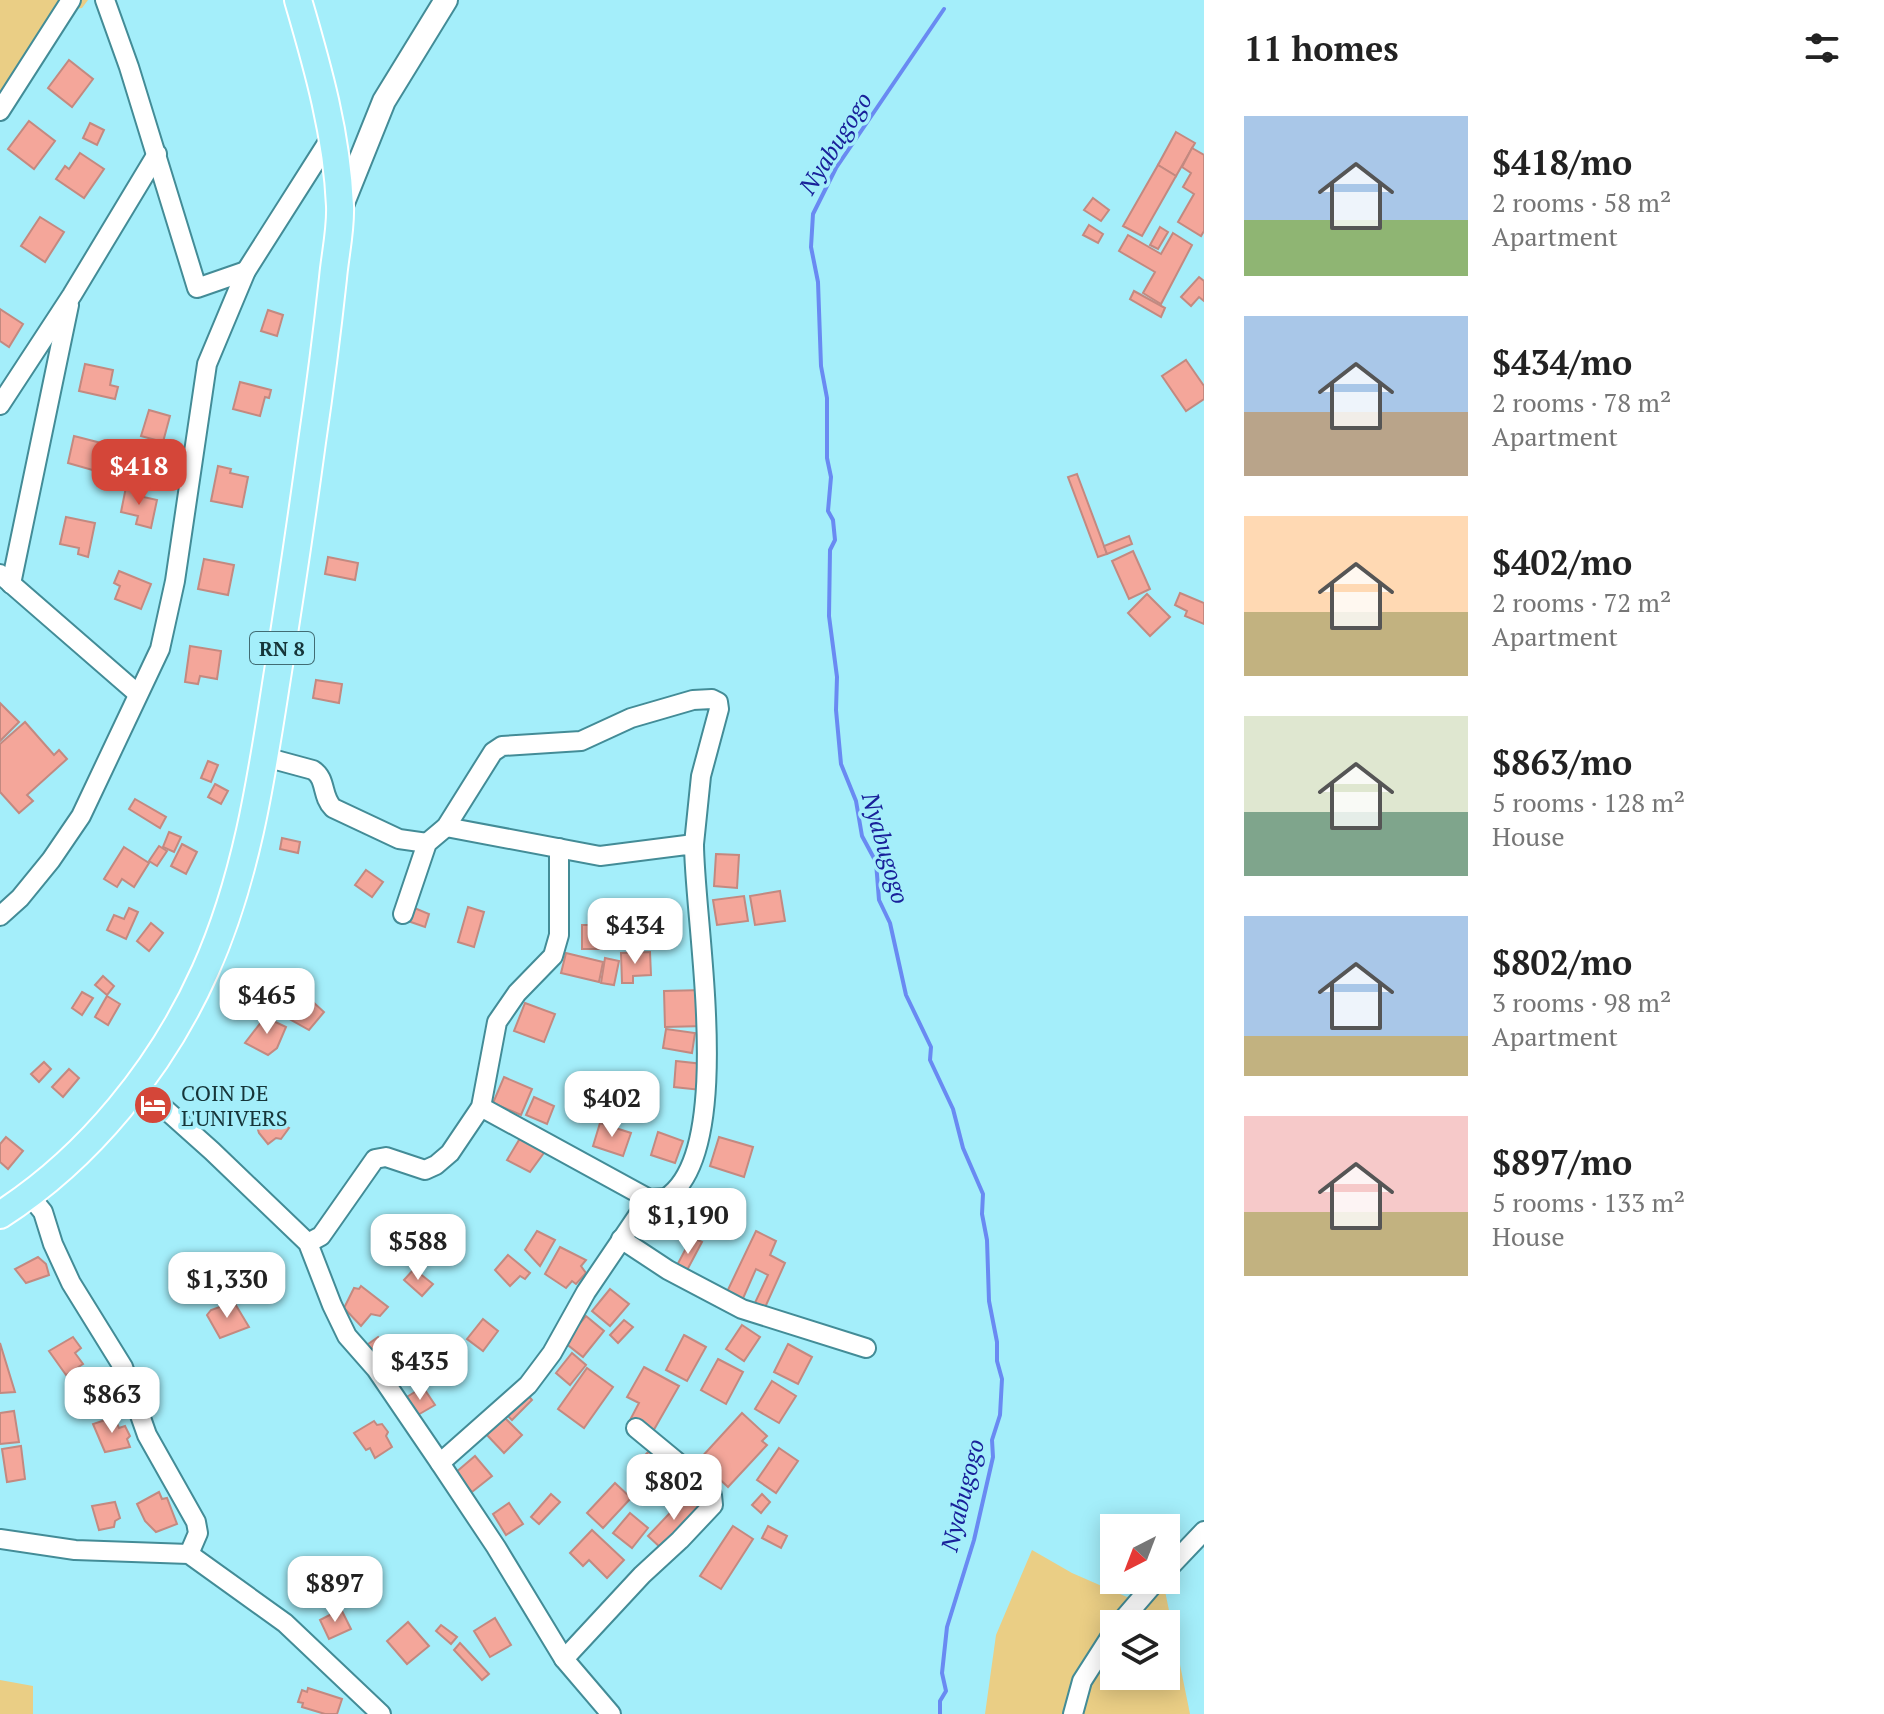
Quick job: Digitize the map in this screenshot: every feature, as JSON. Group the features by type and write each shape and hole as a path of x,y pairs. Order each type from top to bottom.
{"main road":[{"name":"RN 8","path":"0,1215 30,1196 108,1121 137,1084 175,1030 205,970 239,881 265,757 320,386 341,209 333,134 298,0"}],"street":[{"path":"0,111 71,0"},
{"path":"105,0 157,154 197,288 246,271"},
{"path":"341,209 384,101 446,0"},
{"path":"0,916 20,898 51,860 81,816 160,649 175,581 207,364 246,271 333,134"},
{"path":"0,405 72,295 157,154"},
{"path":"72,295 6,579 138,694"},
{"path":"403,914 427,843 446,827 493,752 502,746 581,741 631,718 693,700 712,699 718,702 719,709 701,776 694,844 694,885 701,928 707,1036 706,1098 698,1140 687,1174 666,1198 649,1199 481,1107"},
{"path":"265,757 318,773 323,781 326,801 333,808 399,839 427,843"},
{"path":"446,827 600,856 694,844"},
{"path":"308,1243 321,1236 375,1159 386,1157 425,1170 436,1165 450,1153 481,1107 497,1022 517,993 553,956 559,935 559,848"},
{"path":"137,1084 308,1243 347,1336 376,1369 440,1463 496,1547 564,1659 611,1714"},
{"path":"30,1196 43,1212 59,1260 123,1367 147,1435 196,1522 198,1533 189,1554"},
{"path":"440,1463 528,1385 552,1353 574,1313 649,1199"},
{"path":"621,1239 668,1270 742,1309 866,1348"},
{"path":"564,1659 713,1505 712,1495 705,1485 636,1428"},
{"path":"1180,1556 1204,1531"},
{"path":"0,1539 75,1550 189,1554 285,1623 381,1714"},
{"path":"1131,1610 1145,1594"},
{"path":"1073,1714 1082,1681 1100,1653"}],"shaded area":[{"path":"0,0 88,0 82,8 54,12 0,98"},
{"path":"1032,1550 1100,1585 1100,1594 1127,1597 1134,1594 1166,1594 1169,1610 1100,1610 1100,1690 1180,1690 1180,1665 1190,1714 985,1714 996,1635"},
{"path":"0,1680 33,1686 33,1714 0,1714"}],"building":[{"path":"69,60 93,79 72,107 48,88"},
{"path":"29,121 55,141 34,169 8,149"},
{"path":"90,123 104,130 97,145 83,138"},
{"path":"1176,132 1195,143 1176,176 1158,165"},
{"path":"1192,148 1204,155 1204,231 1201,236 1178,222 1194,194 1183,187 1191,173 1182,167"},
{"path":"80,153 104,169 84,198 56,179 65,166 69,169"},
{"path":"1158,165 1176,176 1142,236 1123,226"},
{"path":"1093,198 1109,210 1101,221 1084,210"},
{"path":"40,217 64,232 45,262 21,246"},
{"path":"1089,225 1103,234 1098,243 1083,235"},
{"path":"1160,227 1168,232 1158,249 1150,245"},
{"path":"1173,233 1192,245 1161,304 1143,293 1155,272 1119,251 1128,235 1161,254"},
{"path":"1199,277 1204,281 1204,301 1199,297 1191,306 1181,297"},
{"path":"1134,291 1165,308 1161,317 1130,299"},
{"path":"0,309 23,324 9,347 0,341"},
{"path":"268,310 283,315 277,336 261,331"},
{"path":"1186,360 1204,386 1204,399 1186,411 1162,376"},
{"path":"85,364 113,370 110,385 118,387 115,399 79,391"},
{"path":"240,382 271,390 269,398 265,397 260,416 233,409"},
{"path":"149,410 170,416 163,442 141,436"},
{"path":"74,436 109,445 106,454 100,452 96,471 68,463"},
{"path":"218,466 231,469 230,473 248,477 242,507 211,501"},
{"path":"1077,474 1107,554 1098,557 1068,477"},
{"path":"126,487 140,490 139,496 157,500 151,528 136,524 138,516 121,512"},
{"path":"66,517 95,523 88,557 78,554 79,548 60,544"},
{"path":"1129,536 1132,544 1107,554 1104,546"},
{"path":"1133,551 1150,589 1129,599 1112,561"},
{"path":"328,557 358,563 355,580 325,574"},
{"path":"204,559 234,565 228,595 198,589"},
{"path":"119,571 151,584 141,609 115,599 120,586 114,583"},
{"path":"1180,593 1204,603 1204,624 1185,616 1187,611 1175,605"},
{"path":"1147,594 1170,617 1150,636 1128,613"},
{"path":"190,646 221,651 217,679 200,676 198,684 185,682"},
{"path":"316,680 342,684 339,703 313,698"},
{"path":"0,703 19,722 0,741"},
{"path":"25,722 54,755 59,750 67,759 27,795 33,801 19,813 0,792 0,744"},
{"path":"208,761 218,765 211,782 201,778"},
{"path":"215,784 228,791 221,804 208,797"},
{"path":"135,799 166,817 160,828 129,809"},
{"path":"169,832 181,837 174,852 163,847"},
{"path":"282,838 300,842 298,853 280,849"},
{"path":"182,844 197,852 186,874 171,866"},
{"path":"159,846 167,851 157,866 149,861"},
{"path":"124,847 149,863 134,887 122,879 117,887 104,879"},
{"path":"716,854 739,855 737,888 714,886"},
{"path":"366,870 383,882 372,897 355,885"},
{"path":"780,891 785,921 755,925 750,896"},
{"path":"744,896 748,921 717,925 713,900"},
{"path":"412,907 429,914 425,927 408,921"},
{"path":"468,907 484,912 474,947 458,942"},
{"path":"129,908 138,912 126,939 107,930 114,915 124,919"},
{"path":"151,923 163,933 149,951 137,941"},
{"path":"582,925 601,925 602,949 582,949"},
{"path":"650,952 651,975 633,976 633,983 622,983 621,953"},
{"path":"566,953 603,962 599,982 561,973"},
{"path":"605,958 619,961 614,985 601,983"},
{"path":"103,976 114,986 107,995 95,985"},
{"path":"703,990 704,1026 665,1027 664,991"},
{"path":"82,992 93,998 82,1015 72,1008"},
{"path":"107,996 120,1004 108,1025 95,1017"},
{"path":"313,1002 324,1012 309,1030 286,1017 294,1003"},
{"path":"525,1003 555,1014 544,1042 514,1031"},
{"path":"265,1017 286,1027 277,1048 268,1055 245,1043"},
{"path":"666,1029 695,1033 692,1053 663,1048"},
{"path":"676,1061 703,1064 701,1090 674,1087"},
{"path":"44,1062 51,1069 39,1082 31,1074"},
{"path":"69,1069 79,1078 63,1097 52,1087"},
{"path":"504,1077 532,1089 521,1115 493,1103"},
{"path":"534,1097 554,1106 547,1124 526,1115"},
{"path":"265,1112 289,1128 281,1139 276,1138 268,1144 259,1133 255,1120"},
{"path":"600,1123 631,1133 623,1156 593,1146"},
{"path":"658,1132 683,1141 675,1163 651,1155"},
{"path":"522,1135 546,1150 530,1172 507,1160"},
{"path":"6,1137 23,1151 8,1169 0,1162 0,1144"},
{"path":"719,1137 753,1147 744,1177 710,1166"},
{"path":"537,1231 555,1240 540,1266 525,1250"},
{"path":"756,1231 776,1241 770,1255 785,1263 763,1312 753,1307 768,1275 756,1269 741,1303 725,1296"},
{"path":"692,1237 702,1242 685,1274 675,1269"},
{"path":"560,1247 586,1260 581,1266 586,1273 576,1284 572,1281 566,1288 545,1274"},
{"path":"508,1255 530,1273 525,1279 520,1276 510,1286 495,1270"},
{"path":"38,1257 46,1264 49,1275 26,1283 15,1269"},
{"path":"414,1269 433,1284 422,1296 404,1280"},
{"path":"361,1286 388,1307 380,1316 371,1314 361,1326 344,1308 354,1288"},
{"path":"610,1289 629,1304 610,1326 592,1311"},
{"path":"234,1302 249,1327 220,1338 207,1315 211,1310"},
{"path":"586,1316 604,1331 583,1357 564,1342"},
{"path":"483,1319 498,1331 483,1351 467,1339"},
{"path":"624,1320 633,1327 618,1343 610,1335"},
{"path":"742,1325 760,1337 744,1361 726,1349"},
{"path":"684,1335 706,1347 687,1381 666,1370"},
{"path":"73,1337 81,1348 75,1353 83,1364 66,1375 49,1351"},
{"path":"378,1337 399,1361 384,1373 364,1347"},
{"path":"0,1343 15,1392 0,1393"},
{"path":"788,1344 812,1357 798,1384 774,1372"},
{"path":"572,1353 586,1365 570,1385 556,1373"},
{"path":"718,1359 743,1372 726,1404 701,1390"},
{"path":"644,1367 679,1386 652,1433 630,1420 639,1403 627,1397"},
{"path":"587,1368 613,1387 584,1428 558,1409"},
{"path":"772,1381 796,1396 779,1423 755,1409"},
{"path":"423,1387 435,1405 416,1416 405,1398"},
{"path":"527,1394 532,1400 512,1420 507,1415"},
{"path":"14,1411 19,1442 0,1444 0,1413"},
{"path":"742,1413 767,1436 762,1441 767,1445 728,1487 699,1460"},
{"path":"114,1417 119,1428 125,1426 130,1436 127,1439 130,1447 105,1452 93,1424"},
{"path":"504,1417 522,1435 504,1453 486,1434"},
{"path":"374,1421 377,1425 382,1424 388,1432 386,1436 392,1447 375,1458 370,1448 366,1450 354,1433"},
{"path":"21,1446 25,1479 7,1482 2,1449"},
{"path":"652,1448 670,1465 648,1488 630,1471"},
{"path":"779,1448 798,1461 776,1493 757,1480"},
{"path":"475,1456 492,1476 472,1492 455,1473"},
{"path":"615,1483 631,1498 603,1528 587,1513"},
{"path":"159,1492 162,1499 167,1498 177,1524 156,1532 145,1521 137,1504"},
{"path":"551,1494 560,1502 539,1524 531,1517"},
{"path":"762,1494 770,1502 761,1513 752,1505"},
{"path":"687,1495 701,1508 662,1549 648,1536"},
{"path":"115,1502 120,1518 115,1521 114,1527 99,1530 92,1506"},
{"path":"509,1503 523,1524 506,1535 493,1514"},
{"path":"630,1513 648,1528 632,1548 613,1533"},
{"path":"733,1526 753,1539 721,1589 700,1576"},
{"path":"768,1526 787,1536 781,1548 762,1538"},
{"path":"592,1530 624,1560 607,1578 589,1560 583,1566 570,1553"},
{"path":"341,1609 351,1629 329,1639 320,1620"},
{"path":"495,1618 511,1645 490,1657 474,1631"},
{"path":"408,1622 429,1646 407,1664 387,1641"},
{"path":"441,1625 457,1637 451,1644 436,1631"},
{"path":"460,1643 489,1674 482,1680 454,1650"},
{"path":"308,1688 342,1699 337,1714 302,1707 303,1703 298,1702 302,1690 307,1692"}],"waterway":[{"name":"Nyabugogo","path":"940,1714 940,1701 946,1691 942,1673 947,1627 974,1540 993,1457 992,1440 1000,1415 1002,1379 989,1301 983,1194 963,1148 953,1109 930,1060 931,1047 906,995 890,923 879,900 876,862 862,836 856,801 841,764 836,710 837,677 829,616 830,550 835,540 833,520 828,511 831,477 827,458 827,398 821,366 818,282 811,247 813,214 836,168 944,9"}],"place":[{"name":"COIN DE L'UNIVERS","path":"153,1105"}]}
